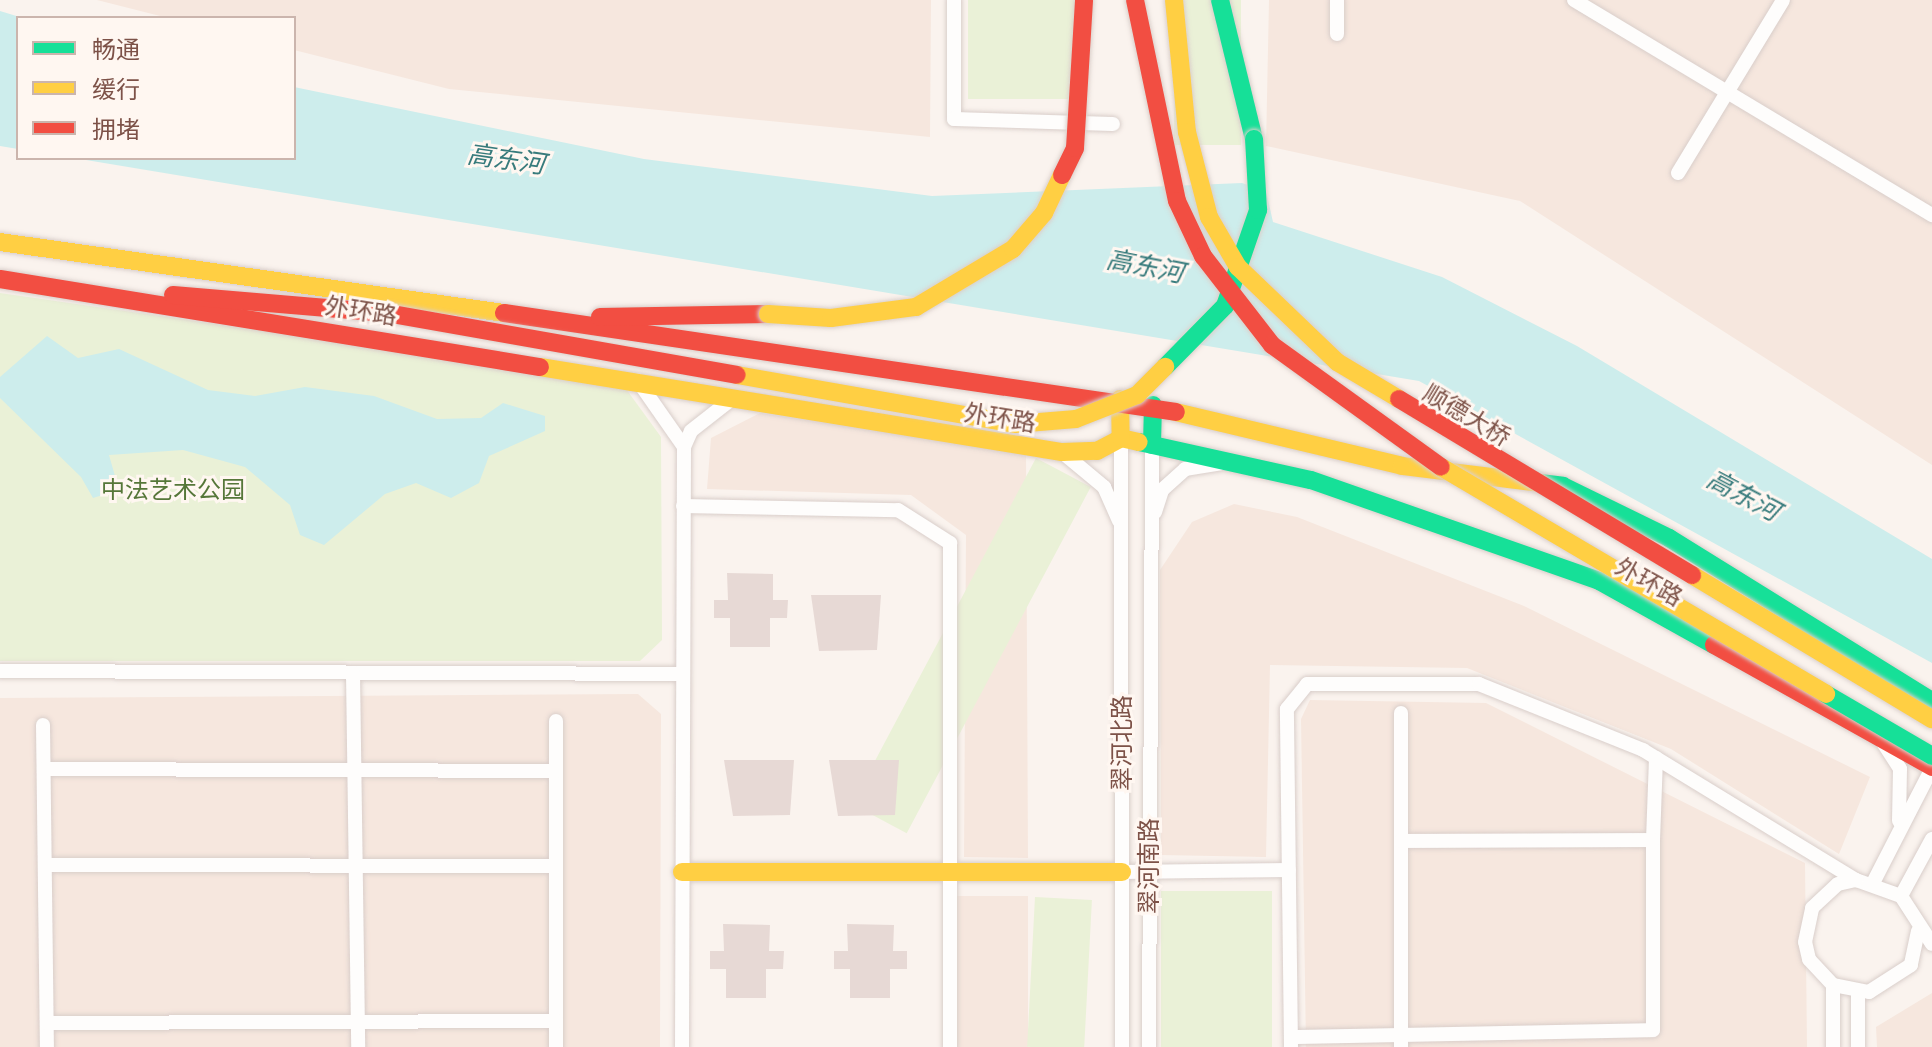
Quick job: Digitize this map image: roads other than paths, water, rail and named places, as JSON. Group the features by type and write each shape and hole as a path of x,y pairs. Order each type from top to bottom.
{"main road":[{"path":"558,320 768,314 831,318 916,307 1013,249 1044,213 1075,148 1084,0"},
{"path":"1135,0 1177,201 1203,256 1272,345 1428,459 1932,756"},
{"name":"顺德大桥","path":"1174,0 1187,132 1209,217 1238,267 1316,342 1398,401 1932,719"},
{"path":"77,291 386,313 1015,424 1076,419 1137,395 1181,357 1225,306 1246,260 1258,210 1254,139 1220,0"},
{"name":"外环路","path":"1,241 1120,399 1236,424 1402,466 1563,486 1597,497 1932,701"},
{"name":"外环路","path":"0,279 635,377 1062,452 1097,451 1121,438 1311,480 1599,581 1932,768"},
{"path":"1120,399 1121,438"},
{"path":"1152,445 1153,405"},
{"path":"682,872 1122,872"}],"street":[{"path":"954,0 954,119 1113,124"},
{"path":"1337,0 1337,34"},
{"path":"1574,0 1730,88 1932,215"},
{"path":"1678,173 1783,0"},
{"path":"635,377 684,447"},
{"path":"682,1047 684,447 691,431 737,396"},
{"name":"翠河北路","path":"1121,438 1122,1047"},
{"name":"翠河南路","path":"1149,1047 1149,532 1152,445"},
{"path":"1062,452 1104,487 1122,530"},
{"path":"1149,532 1162,490 1185,469 1229,462"},
{"path":"683,506 898,510 950,543 950,1047"},
{"path":"0,671 683,674"},
{"path":"353,673 358,1047"},
{"path":"1656,758 1653,1030 1291,1042 1287,709 1307,684 1479,684 1656,758 1856,880"},
{"path":"1401,713 1401,1040"},
{"path":"556,721 556,1047"},
{"path":"43,725 47,1047"},
{"path":"1879,737 1900,769 1896,837"},
{"path":"1874,881 1932,768"},
{"path":"44,769 556,771"},
{"path":"1401,841 1653,840"},
{"path":"1901,896 1930,846"},
{"path":"45,865 556,866"},
{"path":"1122,872 1289,870"},
{"path":"1918,931 1900,978 1858,992 1833,985 1809,959 1806,924 1823,894 1856,880 1874,881 1901,896 1918,931 1932,944"},
{"path":"1833,985 1833,1047"},
{"path":"1858,992 1858,1047"},
{"path":"47,1023 556,1021"}],"water":[{"path":"0,11 16,16 16,149 0,146"},
{"name":"高东河","path":"296,87 644,159 932,196 1242,183 1266,191 1273,222 1442,277 1577,346 1932,559 1932,663 1419,381 86,160 296,160"},
{"path":"47,336 78,358 119,349 208,390 255,396 305,387 374,396 437,419 481,418 503,403 545,416 545,431 489,456 479,483 451,498 416,483 385,494 324,545 300,535 290,505 245,467 183,450 109,455 119,490 93,498 81,477 0,398 0,377"}],"park label":[{"name":"中法艺术公园","path":"173,490"}]}
